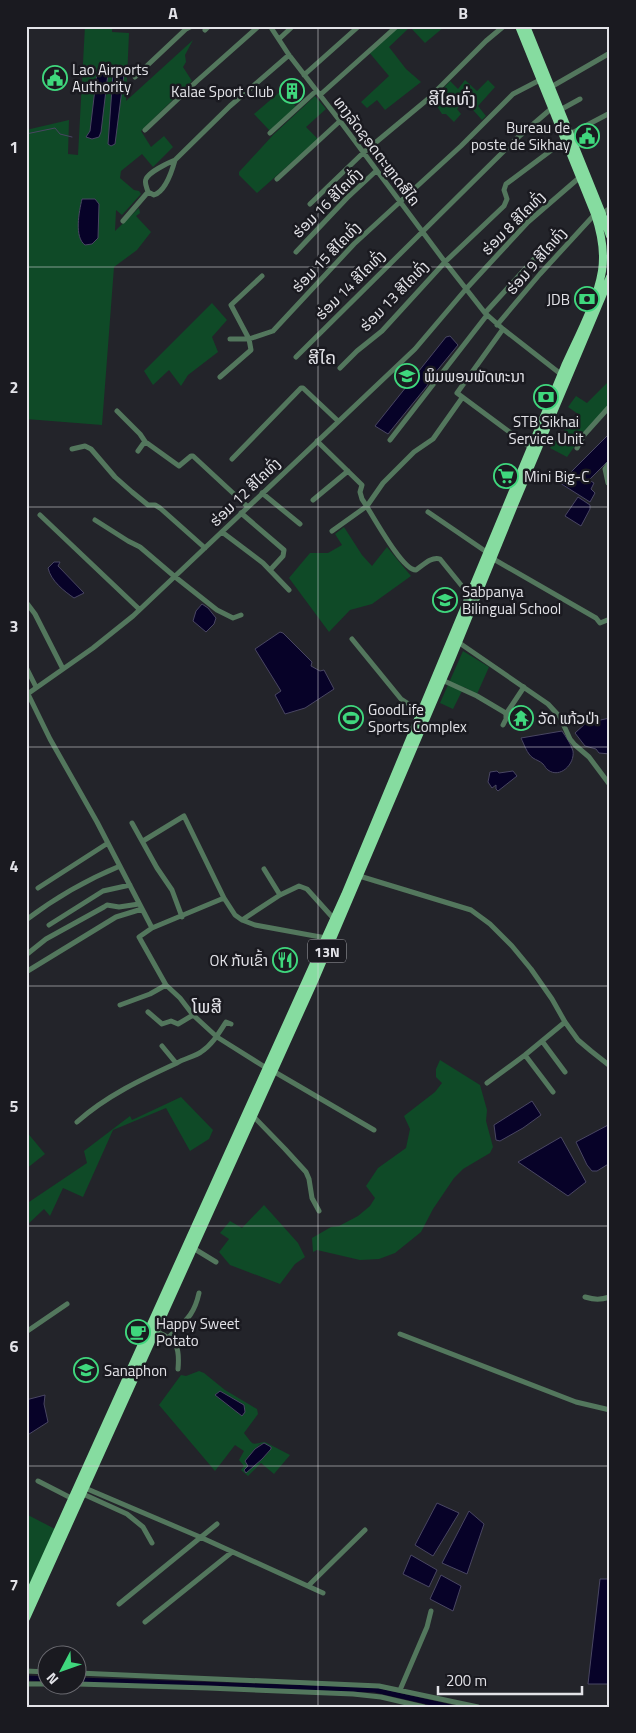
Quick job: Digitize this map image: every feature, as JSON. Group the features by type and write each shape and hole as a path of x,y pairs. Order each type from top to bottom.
{"highway":[{"name":"13N","path":"286,1036 334,919 357,875 421,712 564,376 600,280 607,234 567,137 540,80 519,26"},
{"name":"13N","path":"526,26 560,110 580,177 599,214"},
{"name":"13N","path":"26,1601 286,1036 357,875 458,642 531,448 610,276"},
{"name":"13N","path":"26,1618 253,1116 270,1070"}],"street":[{"path":"135,77 192,26"},
{"path":"145,130 259,26"},
{"name":"ທາງລັດຊອດຕະຫຼາດສີໄຄ","path":"270,26 289,55 486,314 503,330 564,376"},
{"path":"279,39 293,26"},
{"path":"304,75 359,26"},
{"name":"ຮ່ອມ 16 ສີໄຄທົ່ງ","path":"310,204 363,153 428,99 486,41 504,26"},
{"path":"270,133 396,27"},
{"path":"551,88 610,53"},
{"path":"148,192 145,179 166,163 175,160 223,113 289,55"},
{"name":"ຮ່ອມ 15 ສີໄຄທົ່ງ","path":"249,340 273,331 354,244 461,146 512,94 540,80"},
{"path":"560,110 580,98"},
{"name":"ຮ່ອມ 14 ສີໄຄທົ່ງ","path":"296,357 421,231 516,139 552,108"},
{"path":"567,137 610,113"},
{"path":"277,179 340,121"},
{"name":"ຮ່ອມ 13 ສີໄຄທົ່ງ","path":"340,368 357,351 382,331 445,262 506,203 507,199 504,190 506,184 567,137"},
{"path":"148,192 154,195 160,192 172,172 175,160"},
{"name":"ຮ່ອມ 16 ສີໄຄທົ່ງ","path":"296,252 376,171"},
{"name":"ຮ່ອມ 8 ສີໄຄທົ່ງ","path":"466,289 528,222 580,177"},
{"path":"123,221 148,192"},
{"name":"ຮ່ອມ 9 ສີໄຄທົ່ງ","path":"498,325 599,214 610,208"},
{"path":"390,440 486,314 544,249"},
{"path":"220,377 250,352 249,340 231,305 262,276"},
{"name":"ຮ່ອມ 12 ສີໄຄທົ່ງ","path":"27,694 122,626 140,610 415,349 466,289"},
{"path":"503,330 457,390 458,395 531,448"},
{"path":"230,339 249,340"},
{"path":"232,459 301,388 338,421"},
{"path":"332,531 367,506 383,483 414,452 433,439 462,398"},
{"path":"578,448 584,435 610,406"},
{"path":"117,411 140,434 146,443 179,466 193,456 248,507"},
{"path":"317,441 362,485 360,495 396,554 408,568 416,570 437,557 470,596"},
{"path":"138,451 146,443"},
{"path":"72,449 85,446 91,449 115,477 132,492 148,504 160,508 205,548"},
{"path":"608,483 605,469 610,462"},
{"path":"313,500 348,471"},
{"path":"262,493 300,524"},
{"path":"428,512 489,556 596,618 600,623 610,619"},
{"path":"241,513 284,550 283,556 271,569"},
{"path":"40,515 140,610"},
{"path":"95,520 140,547 174,576 223,613 233,618 241,615"},
{"path":"222,532 271,569 289,590"},
{"path":"26,602 35,614 63,669"},
{"path":"352,639 401,699 421,712"},
{"path":"458,642 548,704 560,717 574,745 589,757 610,785"},
{"path":"26,668 36,687"},
{"path":"442,680 476,696 506,714"},
{"path":"503,725 506,714 524,687"},
{"path":"27,694 152,928"},
{"path":"143,841 184,816 224,898 235,915 255,925 326,938"},
{"path":"132,823 154,863 172,890 182,917"},
{"path":"38,888 108,843"},
{"path":"26,920 88,880 120,866"},
{"path":"264,869 280,895"},
{"path":"357,875 471,910 490,924 517,951 536,976 578,1040 610,1066"},
{"path":"49,926 103,891 130,885"},
{"path":"242,920 280,895 299,886 307,889 334,919"},
{"path":"224,898 152,928 139,936 166,985 180,998 193,1015 217,1037 374,1130"},
{"path":"26,955 46,939 107,905 119,907 141,906"},
{"path":"26,972 116,917 141,906"},
{"path":"120,1005 150,994 166,985"},
{"path":"148,1012 162,1024 171,1021 178,1024 193,1015"},
{"path":"554,1030 561,1016"},
{"path":"77,1122 87,1113 119,1092 176,1063 199,1054 217,1037 226,1022 231,1024"},
{"path":"487,1082 525,1055 565,1022"},
{"path":"542,1041 565,1072"},
{"path":"162,1046 176,1063"},
{"path":"525,1055 553,1092"},
{"path":"253,1116 306,1172 312,1198 319,1211"},
{"path":"193,1248 216,1262"},
{"path":"169,1337 194,1311 199,1293"},
{"path":"586,1297 594,1300 610,1297"},
{"path":"26,1332 67,1304"},
{"path":"156,1331 169,1337 176,1344 179,1350 178,1369"},
{"path":"400,1334 576,1402 610,1410"},
{"path":"38,1481 73,1499"},
{"path":"84,1491 200,1537 323,1593"},
{"path":"84,1491 127,1514 143,1527 152,1543"},
{"path":"119,1604 217,1524"},
{"path":"308,1586 365,1530"},
{"path":"145,1622 232,1552"},
{"path":"400,1690 431,1611"},
{"path":"88,1673 379,1686 478,1707"},
{"path":"88,1684 353,1694 381,1696 419,1706"}],"green space":[{"path":"85,26 112,26 112,32 129,33 126,101 193,40 185,55 186,62 183,67 192,81 141,131 151,147 164,136 173,147 153,167 142,154 121,171 120,178 141,194 122,215 116,210 115,231 139,208 140,213 136,216 151,232 137,250 114,267 102,425 26,419 26,130 69,120 68,154 78,155"},
{"path":"393,26 444,27 425,43 410,27 389,47 406,69 421,82 385,110 377,100 367,108 361,102 389,76 368,51"},
{"path":"465,80 477,91 488,80 495,87 478,106 486,116 482,120 465,101 457,109 461,114 454,122 446,114 442,114 433,100 450,81 458,89"},
{"path":"282,90 297,108 270,131 254,114"},
{"path":"315,96 326,109 306,127 318,139 257,193 239,175 239,172 274,134"},
{"path":"212,303 227,320 212,337 218,352 188,375 181,386 169,370 153,385 144,371"},
{"path":"610,380 610,404 587,429 567,457 550,448 578,414 568,407 576,396 587,403"},
{"path":"344,527 362,555 372,566 387,547 411,576 372,604 350,610 329,632 289,578 310,553 328,553 342,545 335,534"},
{"path":"463,651 489,667 477,694 464,687 453,709 440,703"},
{"path":"440,1060 480,1085 487,1110 486,1121 493,1147 490,1153 463,1169 454,1178 433,1209 421,1232 395,1253 379,1259 360,1260 317,1250 313,1252 312,1238 331,1227 339,1226 358,1216 370,1206 375,1198 366,1186 378,1168 406,1148 410,1129 404,1116 435,1092 442,1083 436,1077 436,1069"},
{"path":"181,1097 213,1130 209,1139 190,1151 166,1108 113,1130 83,1197 63,1188 50,1216 44,1209 26,1226 26,1204 87,1163 84,1151 130,1116 132,1120"},
{"path":"26,1131 45,1154 26,1169"},
{"path":"264,1205 298,1243 305,1257 295,1264 280,1284 230,1265 219,1252 229,1239 220,1233 230,1221 242,1228"},
{"path":"199,1371 204,1373 225,1390 257,1409 258,1414 244,1433 253,1444 265,1442 290,1455 274,1474 261,1463 248,1476 241,1470 244,1466 239,1460 244,1451 235,1445 215,1471 159,1405 181,1375 186,1376","holes":["260,1444 271,1449 262,1459 246,1473 244,1470 248,1466 245,1461"]},
{"path":"26,1514 55,1529 26,1595"}],"shaded area":[{"path":"102,69 107,70 108,73 101,132 99,137 92,139 86,137 90,131 97,72"},
{"path":"119,71 124,74 115,144 111,146 108,144 113,74"},
{"path":"82,199 95,199 99,204 98,238 92,244 85,245 79,236 78,230"},
{"path":"450,336 458,345 388,434 375,426 446,337"},
{"path":"610,433 610,459 589,480 594,483 591,489 595,493 590,502 560,483"},
{"path":"578,497 590,505 590,509 581,526 565,516"},
{"path":"54,562 60,562 58,566 84,593 74,598 58,585 48,568"},
{"path":"202,604 216,618 214,624 206,632 193,621 196,611"},
{"path":"280,632 312,662 311,666 320,671 324,670 334,689 305,708 285,714 275,695 281,691 255,649"},
{"path":"610,718 610,754 599,753 596,749 585,746 575,733 586,723"},
{"path":"562,731 571,746 573,756 566,769 557,773 547,770 542,763 533,758 527,751 521,738"},
{"path":"497,771 499,773 513,771 517,776 498,791 496,785 492,788 488,782 490,772"},
{"path":"532,1101 541,1115 500,1141 496,1140 494,1125"},
{"path":"610,1124 610,1163 597,1171 592,1171 576,1142"},
{"path":"561,1137 586,1182 568,1196 518,1162"},
{"path":"220,1391 244,1405 245,1412 242,1416 215,1395"},
{"path":"45,1395 44,1404 48,1422 26,1436 26,1400"},
{"path":"264,1443 271,1447 271,1449 246,1473 244,1470 248,1466 245,1461 255,1449"},
{"path":"437,1503 459,1513 433,1556 415,1545"},
{"path":"469,1511 484,1524 467,1574 442,1563"},
{"path":"411,1555 437,1570 429,1587 403,1574"},
{"path":"441,1575 461,1586 453,1611 430,1599"},
{"path":"600,1579 610,1579 610,1684 588,1684"}],"waterway":[{"path":"26,134 55,128 60,134 72,137"},
{"path":"26,1678 38,1679"},
{"path":"88,1680 375,1690 450,1707"}],"place":[{"name":"Lao Airports Authority","path":"55,78"},
{"name":"Kalae Sport Club","path":"292,91"},
{"name":"Bureau de poste de Sikhay","path":"587,136"},
{"name":"JDB","path":"587,299"},
{"name":"ພິມພອນພັດທະນາ","path":"407,376"},
{"name":"STB Sikhai Service Unit","path":"546,397"},
{"name":"Mini Big-C","path":"506,476"},
{"name":"Sabpanya Bilingual School","path":"445,600"},
{"name":"GoodLife Sports Complex","path":"351,718"},
{"name":"ວັດ ແກ້ວປ່າ","path":"521,718"},
{"name":"OK ກັບເຂົ້າ","path":"285,960"},
{"name":"Happy Sweet Potato","path":"138,1332"},
{"name":"Sanaphon","path":"86,1370"}],"district":[{"name":"ສີໄຄທົ່ງ","path":"452,98"},
{"name":"ສີໄຄ","path":"322,357"},
{"name":"ໂພສີ","path":"207,1006"}]}
